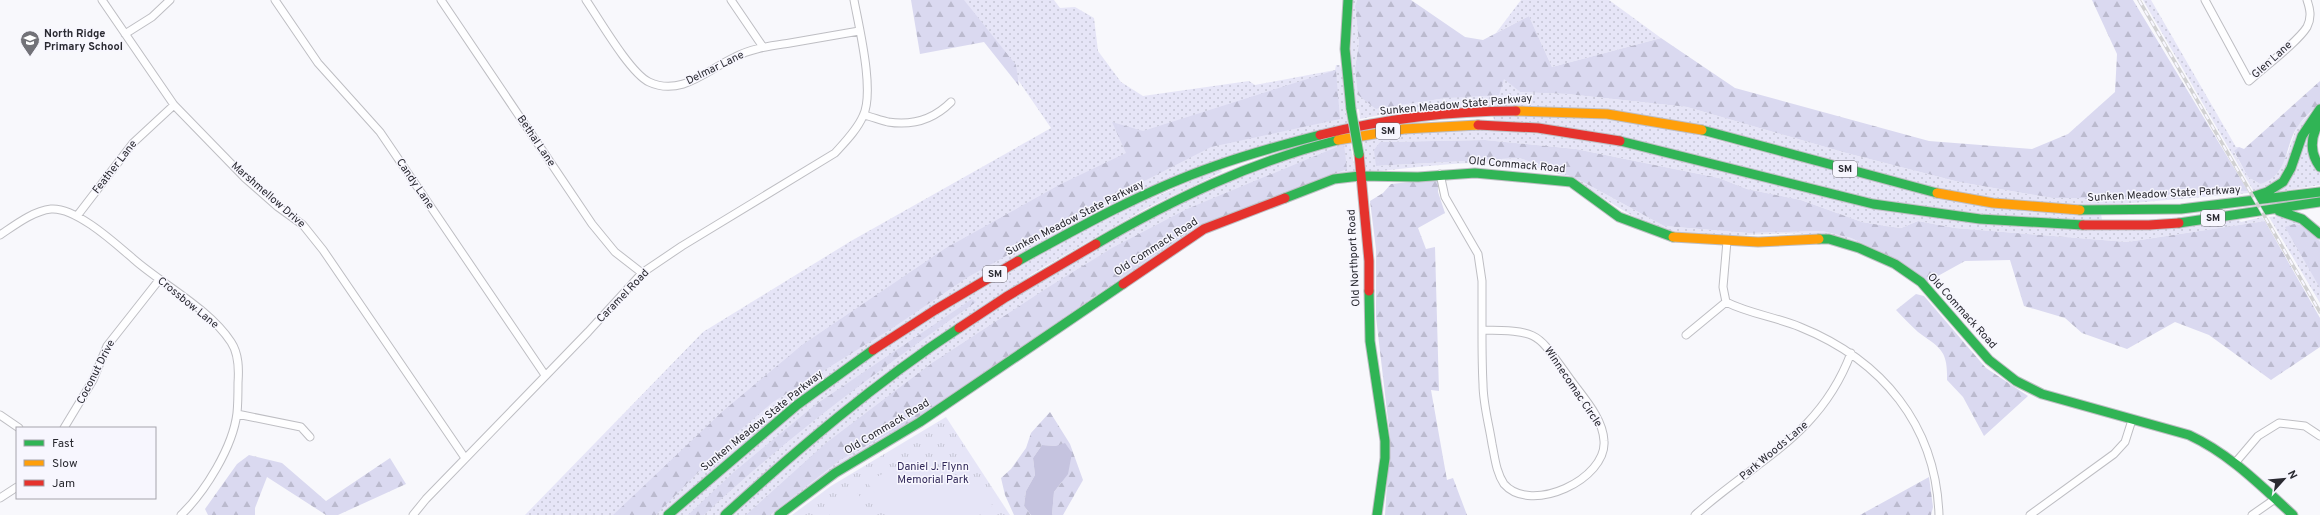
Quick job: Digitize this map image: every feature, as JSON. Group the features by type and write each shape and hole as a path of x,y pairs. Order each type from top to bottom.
{"main road":[{"name":"Old Northport Road","path":"1348,0 1345,49 1351,109 1359,154 1368,254 1370,341 1380,397 1385,441 1385,458 1377,515"},
{"path":"2222,206 2263,194 2284,182 2291,171 2306,127 2320,109"},
{"name":"Sunken Meadow State Parkway","path":"668,515 799,404 878,346 961,293 1084,225 1152,192 1206,169 1284,143 1371,124 1426,117 1536,110 1599,114 1660,121 1743,140 1919,189 1954,197 2030,207 2095,211 2222,206 2320,192"},
{"path":"2320,120 2314,131 2311,142 2312,153 2320,166"},
{"name":"Sunken Meadow State Parkway","path":"725,515 785,459 884,380 972,318 1061,262 1200,187 1241,170 1306,148 1383,132 1434,124 1523,126 1568,131 1643,145 1869,203 1933,215 2010,223 2153,225 2273,210 2320,202"},
{"name":"Old Commack Road","path":"779,515 835,472 920,422 1204,229 1334,179 1360,176 1418,177 1440,174 1488,174 1571,182 1618,217 1656,233 1682,239 1727,241 1829,239 1858,248 1895,264 1921,282 1989,360 2016,381 2042,394 2203,440 2235,463 2293,515"},
{"path":"2273,210 2296,215 2313,225 2320,234"}],"street":[{"name":"Marshmellow Drive","path":"102,0 174,105 245,178 278,207 303,225 328,256 466,458"},
{"path":"126,34 152,17 170,0"},
{"name":"Candy Lane","path":"275,0 318,63 380,132 545,375"},
{"name":"Bethal Lane","path":"441,0 592,224 615,252 642,273"},
{"name":"Delmar Lane","path":"586,0 633,68 647,81 662,86 674,87 691,82 736,56 763,47 859,31"},
{"path":"731,0 763,47"},
{"path":"854,0 867,88 864,115 889,122 916,121 928,119 940,112 951,102"},
{"name":"Glen Lane","path":"2205,0 2249,81 2308,26 2311,13 2307,0"},
{"name":"Feather Lane","path":"77,216 133,143 174,105"},
{"name":"Caramel Road","path":"413,515 426,499 588,332 642,273 689,242 835,153 851,136 864,115"},
{"name":"Winnecomac Circle","path":"1440,174 1447,202 1478,254 1482,281 1482,330 1483,385 1498,472 1504,485 1515,495 1527,500 1548,500 1560,495 1599,464 1605,443 1600,423 1549,350 1537,337 1521,330 1482,330"},
{"name":"Crossbow Lane","path":"0,235 24,219 51,209 77,216 96,228 216,325 232,343 237,356 239,372 237,414 228,441 211,477 194,502 181,515"},
{"path":"1726,302 1723,286 1727,241"},
{"name":"Coconut Drive","path":"65,427 93,380 107,346 159,280"},
{"path":"1686,335 1726,302"},
{"path":"1726,302 1744,311 1799,326 1828,339 1851,353 1881,376 1904,405 1922,435 1937,487 1939,515"},
{"name":"Park Woods Lane","path":"1695,515 1794,436 1817,414 1838,384 1851,353"},
{"path":"237,414 301,427 310,437"},
{"path":"0,415 18,427"},
{"path":"2030,515 2114,454 2125,442 2132,420"},
{"path":"2235,463 2258,436 2279,423 2305,426 2320,436"},
{"path":"0,498 16,488"},
{"path":"2252,515 2275,499"}],"green space":[{"path":"911,0 964,0 1016,65 1019,86 984,42 920,54"},
{"path":"963,0 1054,0 1060,8 1075,7 1094,18 1098,51 1121,82 1143,96 1249,81 1255,85 1335,70 1336,65 1340,65 1343,76 1347,108 1345,109 1348,124 1248,150 909,320 663,515 525,515 703,332 851,241 1051,128"},
{"path":"1353,0 1357,0 1355,6 1359,43 1355,68 1376,109 1446,98 1504,78 1520,92 1567,94 1687,107 1846,153 1959,182 2052,198 2130,198 2208,192 2248,191 2249,193 2098,206 2040,205 1970,195 1595,109 1386,117 1385,114 1360,119 1359,109 1356,109 1350,67"},
{"path":"1357,0 1411,0 1465,37 1483,40 1529,16 1552,67 1661,38 1735,88 1929,141 2032,149 2068,134 2115,92 2117,54 2092,0 2133,0 2248,191 2208,192 2130,198 2052,198 1959,182 1846,153 1687,107 1567,94 1520,92 1504,79 1499,95 1446,98 1376,109 1358,95 1355,68 1359,43 1355,6"},
{"path":"1521,0 1609,0 1661,38 1552,67 1529,16 1496,33"},
{"path":"2143,0 2151,0 2236,147 2239,147 2234,152 2248,177 2260,184 2279,171 2288,152 2297,126 2320,103 2287,175 2254,192"},
{"path":"1336,70 1340,119 1211,147 1113,197 968,277 894,327 773,402 740,430 656,515 613,515 723,411 802,345 946,248 1061,184 1126,153 1112,122 1143,131"},
{"path":"2320,81 2320,103 2298,126 2290,142 2282,167 2277,174 2270,180 2260,184 2248,177 2234,151 2239,147 2244,149"},
{"path":"1493,115 1578,116 1670,128 1853,175 2101,214 2102,220 2017,218 1909,205 1494,120"},
{"path":"2312,127 2320,171 2320,185 2277,192"},
{"path":"1462,128 1593,138 1667,155 2005,225 2239,220 2241,222 2262,217 2265,221 2127,242 1955,228 1918,221 1901,228 1862,222 1801,200 1747,189 1719,178 1576,149 1485,140 1380,142 1376,166 1519,158 1559,171 1585,183 1664,226 1748,233 1822,231 1851,238 1889,256 1845,240 1828,236 1801,234 1708,235 1672,231 1643,221 1564,176 1542,169 1519,165 1468,163 1370,172 1366,170 1363,138"},
{"path":"1485,140 1576,149 1719,178 1747,189 1801,200 1862,222 1901,228 1918,221 1955,228 2127,242 2265,221 2320,318 2320,347 2271,380 2209,335 2175,322 2127,349 2082,333 2065,318 2024,306 2010,260 1965,261 1927,282 1889,256 1851,238 1822,231 1748,233 1664,226 1585,183 1559,171 1519,158 1376,166 1374,150 1380,142"},
{"path":"1350,141 1355,171 1208,224 971,384 813,485 774,515 732,515 807,446 906,368 1013,296 1199,191 1278,160"},
{"path":"1344,144 1347,169 1194,228 916,419 840,460 770,515 746,515 826,443 932,363 1047,288 1112,248 1187,209"},
{"path":"1220,168 1222,172 1147,208 1032,274 719,515 674,515 802,407 899,337 1086,228"},
{"path":"1438,179 1438,192 1445,213 1418,228 1426,249 1435,247 1439,391 1431,390 1447,480 1453,478 1467,515 1385,515 1390,437 1376,317 1376,249 1370,201 1383,193 1391,184"},
{"path":"2290,216 2320,238 2320,303 2269,217"},
{"path":"2294,224 2305,226 2320,242 2320,288 2285,227"},
{"path":"1916,294 1924,296 1986,368 2028,396 1984,436 1963,397 1947,380 1946,362 1941,351 1937,346 1918,332 1896,310"},
{"path":"972,299 976,302 905,352 802,430 704,515 688,515 735,471 815,405"},
{"path":"1050,412 1070,444 1083,480 1063,515 1052,515 1054,492 1062,482 1056,446 1042,445 1033,458 1035,475 1026,491 1024,506 1031,515 1014,515 1005,495 1001,478 1011,469 1026,448 1031,433"},
{"name":"Daniel J. Flynn Memorial Park","path":"946,417 1010,515 792,515 831,486"},
{"path":"249,455 282,463 326,501 390,458 406,484 338,515 326,515 267,477 255,508 255,515 208,515 205,509 237,464"},
{"path":"917,466 941,469 960,477 977,489 993,506 979,515 890,515 867,482 891,471"},
{"path":"1929,477 1933,507 1931,515 1860,515"},
{"path":"855,489 872,515 829,515 842,499"}],"shaded area":[{"path":"1065,443 1072,453 1068,474 1054,492 1052,515 1031,515 1024,506 1026,491 1035,475 1033,458 1042,445 1056,446"}],"railway":[{"path":"2139,0 2320,312"}],"traffic: fast":[{"path":"1348,0 1345,49 1351,109"},
{"path":"1351,109 1359,154"},
{"path":"2255,196 2267,192 2283,182 2291,168 2302,136 2320,109"},
{"path":"2320,121 2314,133 2312,144 2314,156 2320,167"},
{"path":"1702,130 1937,193"},
{"path":"1018,261 1090,222 1164,186 1267,149 1320,135"},
{"path":"1096,244 1154,212 1213,183 1274,159 1338,140"},
{"path":"1620,141 1873,204 1980,219 2083,225"},
{"path":"1285,198 1334,179 1360,176 1418,177 1475,173 1571,182 1619,217 1673,237"},
{"path":"2080,210 2181,209 2320,192"},
{"path":"2179,223 2320,202"},
{"path":"2279,211 2302,219 2320,234"},
{"path":"1819,239 1829,239 1859,248 1895,264 1921,282 1989,360 2016,381 2042,394 2189,435 2218,451 2244,471 2293,515"},
{"path":"779,515 835,473 920,422 1123,284"},
{"path":"1369,291 1370,341 1385,441 1385,458 1377,515"},
{"path":"725,515 838,417 897,371 959,328"},
{"path":"668,515 797,405 873,350"}],"traffic: slow":[{"path":"1516,111 1607,114 1702,130"},
{"path":"1338,140 1404,129 1478,125"},
{"path":"1937,193 1993,203 2080,210"},
{"path":"1673,237 1758,242 1819,239"}],"traffic: jam":[{"path":"1320,135 1368,124 1417,117 1467,112 1516,111"},
{"path":"1478,125 1538,128 1620,141"},
{"path":"1359,154 1369,261 1369,291"},
{"path":"1123,284 1204,229 1285,198"},
{"path":"2083,225 2149,225 2179,223"},
{"path":"959,328 1006,297 1096,244"},
{"path":"873,350 935,310 1018,261"}],"place":[{"name":"North Ridge Primary School","path":"30,57"}]}
